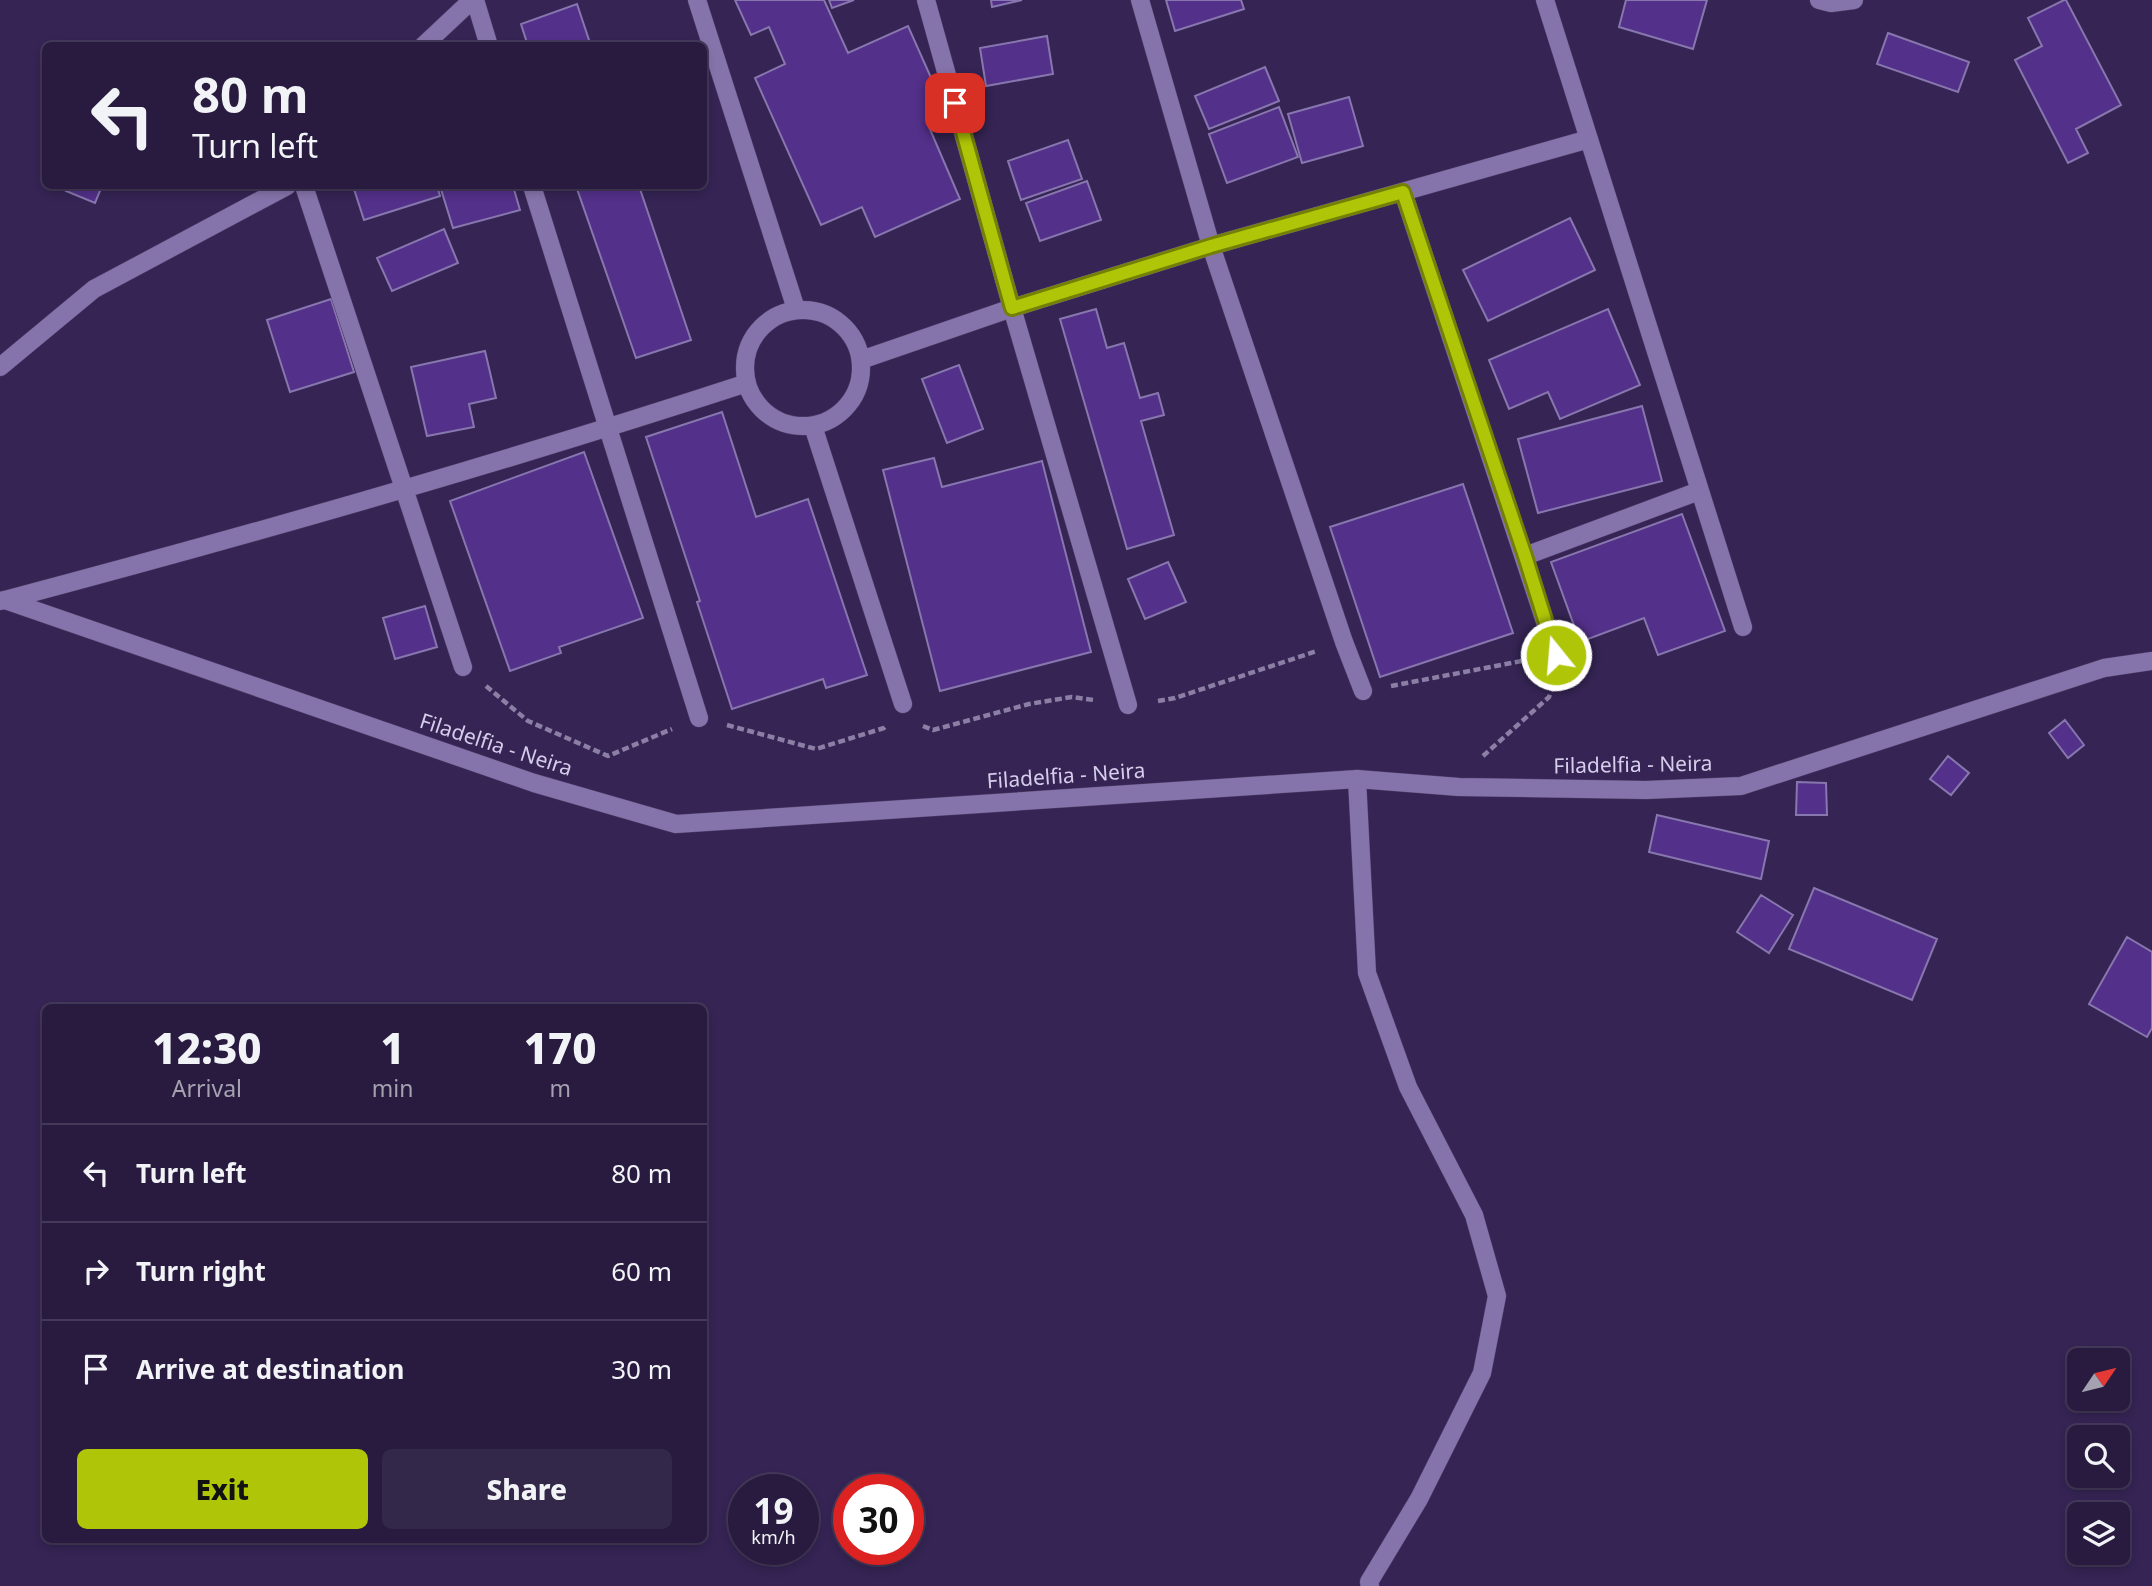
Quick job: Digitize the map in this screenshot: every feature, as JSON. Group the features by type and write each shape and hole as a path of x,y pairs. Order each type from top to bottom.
{"street":[{"path":"427,42 473,0 488,42"},
{"path":"697,0 796,309"},
{"path":"926,0 1012,308 1128,705"},
{"path":"1140,0 1211,246 1344,642 1363,691"},
{"path":"1545,0 1743,627"},
{"path":"1819,0 1831,3 1854,0"},
{"path":"861,360 1012,308 1211,246 1589,139"},
{"path":"0,367 94,289 282,189"},
{"path":"305,189 463,667"},
{"path":"533,189 699,718"},
{"path":"1403,192 1556,655"},
{"path":"796,309 815,310 846,328 856,342 861,360 861,378 855,395 845,409 830,420 813,426 796,426 765,412 754,399 747,383 745,363 750,344 761,327 778,315 796,309"},
{"path":"2,600 146,563 405,489 747,383"},
{"path":"813,426 903,704"},
{"path":"1525,556 1699,491"},
{"name":"Filadelfia - Neira","path":"2,600 534,783 676,824 1357,779 1459,787 1646,790 1741,786 2104,668 2152,661"},
{"path":"1357,779 1367,974 1408,1087 1474,1215 1497,1296 1482,1373 1419,1499 1369,1582 1370,1586"}],"path":[{"path":"1363,691 1556,655 1557,673 1549,697 1469,768 1459,787"},
{"path":"463,667 528,721 608,756 699,718 816,749 884,728 903,704"}],"building":[{"path":"735,0 824,0 848,53 908,26 949,118 929,127 960,199 875,237 862,207 821,225 755,78 785,64 769,27 751,35"},
{"path":"829,0 854,0 832,8"},
{"path":"991,0 1022,0 992,7"},
{"path":"1166,0 1241,0 1244,9 1175,31"},
{"path":"1626,0 1707,0 1693,49 1619,27"},
{"path":"2064,0 2121,105 2076,129 2088,153 2068,163 2015,60 2042,46 2028,18"},
{"path":"577,4 590,42 527,42 521,24"},
{"path":"1888,33 1969,62 1958,92 1877,64"},
{"path":"1047,36 1053,74 986,86 980,48"},
{"path":"1265,67 1279,101 1209,129 1195,96"},
{"path":"1349,97 1363,146 1302,163 1288,114"},
{"path":"1279,107 1298,157 1227,183 1209,134"},
{"path":"1068,140 1082,179 1021,200 1008,161"},
{"path":"1087,181 1101,220 1040,241 1026,203"},
{"path":"67,189 101,189 95,203 66,191"},
{"path":"354,189 438,189 440,196 364,220"},
{"path":"441,189 514,189 520,210 453,228"},
{"path":"577,189 640,189 691,340 636,358"},
{"path":"1570,218 1595,270 1488,321 1463,270"},
{"path":"444,229 458,263 392,291 377,258"},
{"path":"331,299 354,372 290,392 267,320"},
{"path":"1096,309 1107,348 1124,343 1140,398 1158,393 1164,415 1141,421 1174,535 1127,549 1060,319"},
{"path":"1608,309 1640,385 1560,419 1548,392 1509,409 1489,360"},
{"path":"485,351 496,398 469,404 474,427 427,436 411,367"},
{"path":"959,365 983,429 947,443 922,379"},
{"path":"1642,406 1662,481 1538,513 1518,439"},
{"path":"722,412 756,517 808,499 867,675 826,688 823,679 732,709 646,437"},
{"path":"584,452 643,618 559,647 561,653 510,671 450,501"},
{"path":"934,458 942,487 1042,461 1091,652 940,691 883,470"},
{"path":"1463,484 1513,633 1380,677 1330,527"},
{"path":"1682,514 1725,631 1658,655 1644,618 1580,642 1551,562"},
{"path":"1168,562 1186,602 1145,619 1128,579"},
{"path":"425,606 437,647 395,659 383,618"},
{"path":"2065,720 2084,745 2068,758 2049,733"},
{"path":"1948,756 1969,773 1951,795 1930,779"},
{"path":"1797,782 1826,783 1827,815 1796,815"},
{"path":"1657,815 1769,841 1761,879 1649,852"},
{"path":"1814,888 1937,939 1912,1000 1789,949"},
{"path":"1761,895 1793,915 1769,953 1737,932"},
{"path":"2127,937 2152,952 2152,1028 2147,1037 2089,1004"}],"route":[{"path":"955,103 1012,308 1211,246 1403,192 1556,655"}]}
